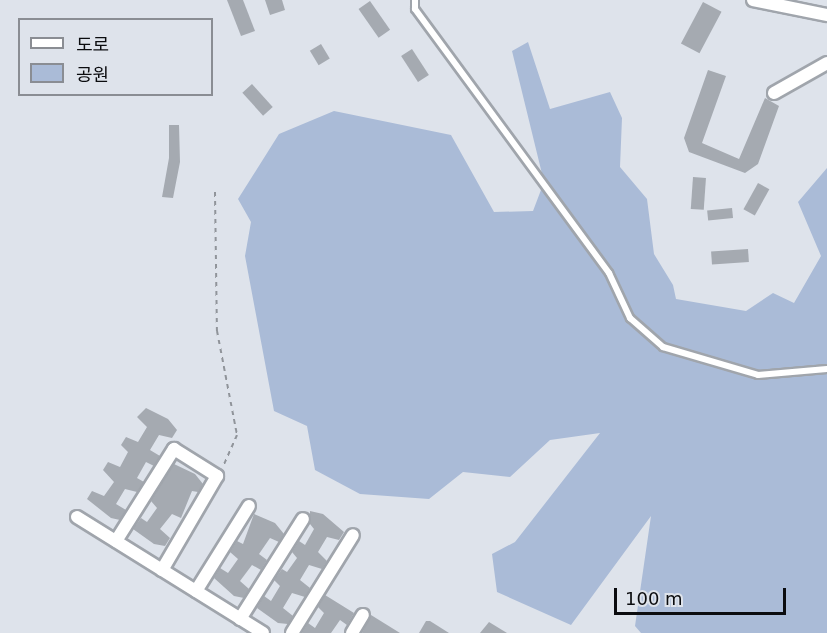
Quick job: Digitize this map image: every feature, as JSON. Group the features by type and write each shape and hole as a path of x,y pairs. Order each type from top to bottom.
{"street":[{"path":"753,0 827,15"},
{"path":"774,93 827,63"},
{"path":"116,542 174,449 217,476 162,570"},
{"path":"196,591 249,506"},
{"path":"76,517 263,633"},
{"path":"240,619 303,519"},
{"path":"292,633 353,536"},
{"path":"352,633 363,615"}],"lane":[{"path":"415,0 416,9 609,273 630,318 663,347 758,375 827,369"}],"path":[{"path":"215,192 217,331 237,435 217,476"}],"green space":[{"path":"528,42 550,109 610,92 622,118 620,167 647,199 654,254 673,285 676,299 746,311 773,293 794,303 821,256 798,202 827,168 827,633 641,633 635,626 651,516 571,625 497,592 492,554 515,542 600,433 550,440 510,477 463,472 429,499 360,494 315,470 307,426 274,411 245,256 251,222 238,199 279,134 334,111 451,135 494,212 533,211 544,182 512,51"}],"building":[{"path":"227,0 243,0 255,31 241,36"},
{"path":"265,0 282,0 285,10 270,15"},
{"path":"370,1 390,30 379,38 359,9"},
{"path":"703,2 722,12 699,53 681,43"},
{"path":"321,44 330,59 319,65 310,51"},
{"path":"412,49 429,75 418,82 401,56"},
{"path":"708,70 726,76 702,143 739,159 765,98 779,106 758,164 745,173 689,152 684,138"},
{"path":"252,84 273,107 263,116 242,93"},
{"path":"169,125 179,125 180,162 173,198 162,197 169,158"},
{"path":"693,177 706,178 704,210 691,209"},
{"path":"758,183 769,189 755,216 743,209"},
{"path":"732,208 733,218 708,221 707,211"},
{"path":"748,249 749,262 712,265 711,252"},
{"path":"146,408 168,419 177,430 172,438 159,435 150,450 160,456 154,466 146,462 137,478 144,482 137,492 125,489 116,504 126,510 120,520 111,518 87,499 92,491 104,496 114,482 103,470 108,462 120,467 128,452 121,445 126,437 138,442 147,427 137,417"},
{"path":"174,464 195,474 203,484 198,492 192,491 181,518 172,514 160,529 170,538 165,546 154,544 133,529 141,518 147,522 157,508 151,501"},
{"path":"310,511 323,514 344,532 339,540 327,537 318,552 327,561 322,569 309,565 300,580 310,588 305,597 292,593 283,608 293,616 288,624 278,623 257,608 264,596 271,601 280,586 274,580 282,569 287,572 297,558 292,552 299,541 305,545 314,529 310,524"},
{"path":"254,514 275,523 284,534 279,542 270,538 259,554 267,560 261,570 252,565 240,581 249,589 244,598 234,596 214,578 220,568 228,573 238,559 230,552 237,541 243,544"},
{"path":"325,595 354,613 347,625 340,620 331,633 302,633 308,623 315,628 324,613 318,607"},
{"path":"371,615 400,633 362,633"},
{"path":"426,621 430,621 449,633 419,633"},
{"path":"489,622 507,633 480,633"}]}
